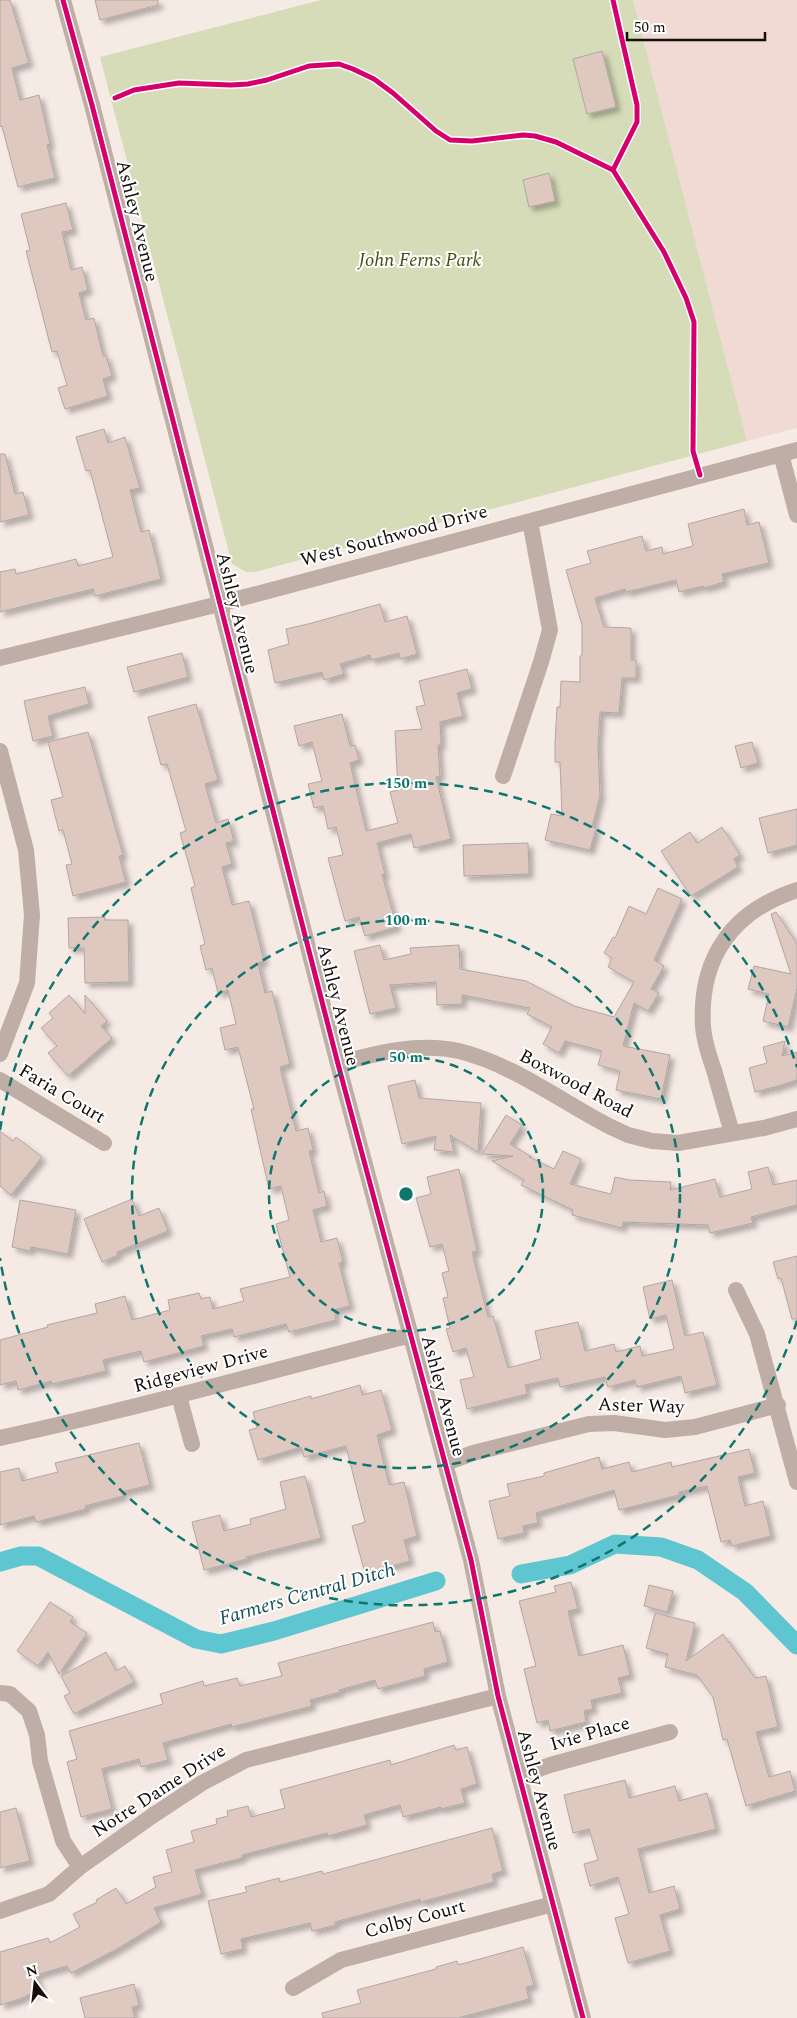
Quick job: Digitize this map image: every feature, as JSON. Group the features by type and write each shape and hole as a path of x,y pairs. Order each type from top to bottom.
{"street":[{"name":"Ashley Avenue","path":"63,0 95,115 338,1064 471,1560 498,1696 583,2018"},
{"name":"West Southwood Drive","path":"0,658 219,604 789,452"},
{"path":"789,452 797,515"},
{"path":"503,776 550,630 530,521"},
{"path":"0,751 26,850 32,915 26,982 0,1054"},
{"path":"732,1133 708,1051 703,1026 704,993 710,964 729,934 750,912 778,896 797,890"},
{"name":"Boxwood Road","path":"338,1064 366,1056 400,1050 428,1048 458,1051 506,1069 591,1117 628,1135 652,1140 678,1143 764,1128 797,1120"},
{"name":"Faria Court","path":"0,1080 104,1143"},
{"path":"736,1290 757,1334 778,1405 797,1482"},
{"name":"Ridgeview Drive","path":"0,1438 180,1396 411,1335"},
{"path":"180,1396 192,1444"},
{"name":"Aster Way","path":"446,1463 473,1453 589,1424 614,1423 665,1430 695,1427 778,1405"},
{"path":"0,1693 10,1694 29,1711 37,1735 40,1761 63,1841 80,1866"},
{"name":"Notre Dame Drive","path":"0,1911 49,1894 80,1866 202,1783 246,1760 498,1696"},
{"name":"Ivie Place","path":"520,1776 670,1732"},
{"name":"Colby Court","path":"292,1988 341,1960 553,1904"}],"shaded area":[{"path":"633,0 797,0 797,428 747,441"}],"green space":[{"name":"John Ferns Park","path":"321,0 633,0 747,441 255,572 246,572 232,564 100,57"}],"building":[{"path":"0,0 10,0 29,63 12,68 20,100 39,95 50,144 47,145 55,178 18,187 2,126 0,127"},
{"path":"95,0 158,0 158,5 100,20"},
{"path":"602,51 616,107 587,114 573,59"},
{"path":"549,173 555,201 529,207 523,180"},
{"path":"66,203 73,230 62,232 71,270 82,267 88,290 79,293 86,320 94,318 103,356 106,355 112,376 103,379 108,396 65,409 58,388 67,385 57,351 52,352 26,251 30,250 21,214"},
{"path":"104,429 108,443 125,437 140,488 130,490 141,532 149,530 161,579 95,596 93,589 0,612 0,572 15,569 16,574 76,559 78,566 113,557 90,470 86,471 76,437"},
{"path":"0,454 5,454 15,494 23,492 29,515 0,522"},
{"path":"744,509 747,525 759,522 769,563 722,574 724,582 704,588 703,586 679,592 676,580 626,592 625,589 595,598 604,627 631,628 631,660 636,660 636,678 622,678 619,713 600,712 598,745 600,796 592,827 596,828 590,850 545,840 551,814 562,816 560,762 555,762 557,707 560,707 561,681 580,682 582,625 566,570 591,563 587,551 642,536 646,551 662,547 663,554 693,546 688,524"},
{"path":"380,604 385,622 407,616 417,654 400,659 399,653 371,660 370,655 340,664 344,674 324,680 322,672 275,683 268,650 289,644 286,629"},
{"path":"182,653 188,677 134,692 127,667"},
{"path":"467,669 472,689 457,693 463,716 440,722 441,745 438,745 440,776 436,777 451,839 414,848 411,834 377,843 385,874 382,875 397,927 365,936 359,917 345,921 328,858 343,855 336,827 328,829 323,806 314,808 308,784 322,781 312,742 299,746 294,726 342,714 350,746 355,745 359,760 350,763 366,831 398,823 390,792 398,790 395,731 422,729 416,707 425,705 419,681"},
{"path":"85,687 89,704 48,716 53,736 33,741 24,701"},
{"path":"196,704 218,780 205,784 216,823 228,819 234,841 226,843 232,864 222,867 232,905 249,901 264,961 258,963 265,993 272,991 290,1064 280,1067 296,1131 308,1128 313,1150 309,1151 319,1193 324,1191 327,1206 313,1210 321,1242 337,1238 343,1262 339,1263 350,1306 334,1310 336,1320 289,1332 286,1324 234,1337 232,1329 201,1336 204,1346 144,1362 141,1351 103,1360 106,1371 52,1384 51,1381 18,1390 16,1381 0,1385 0,1340 48,1327 47,1325 97,1313 95,1304 125,1296 132,1320 170,1310 168,1300 199,1293 201,1299 210,1297 213,1309 244,1301 240,1289 290,1277 276,1224 289,1220 281,1186 269,1189 251,1109 254,1109 238,1047 225,1050 220,1028 236,1024 228,990 218,993 212,968 206,970 200,946 205,944 191,888 195,886 180,833 186,831 167,764 161,765 148,717"},
{"path":"88,732 123,855 119,856 126,882 73,896 66,865 72,864 63,830 59,831 51,800 63,797 48,742"},
{"path":"752,742 758,763 741,768 735,746"},
{"path":"797,809 797,845 768,853 759,818"},
{"path":"722,827 740,855 734,859 738,867 691,896 661,851 690,832 697,843"},
{"path":"528,843 529,874 464,876 463,845"},
{"path":"658,888 682,899 654,960 664,966 651,989 659,993 648,1011 634,1003 623,1046 670,1055 661,1099 616,1090 620,1071 598,1065 602,1051 565,1041 559,1053 543,1044 552,1027 527,1014 530,1008 462,995 462,1004 437,1005 436,982 390,985 396,1008 370,1014 354,951 380,945 384,960 411,954 410,948 459,945 460,969 526,981 574,1006 614,1017 634,982 608,967 612,958 604,953 613,937 615,938 629,906 646,914"},
{"path":"776,912 797,944 797,988 788,1027 763,1021 769,994 748,989 754,966 791,974 771,914"},
{"path":"105,917 105,920 128,920 129,982 85,983 84,948 69,948 68,918"},
{"path":"69,995 85,1014 85,995 107,1021 101,1026 112,1038 68,1076 48,1053 57,1046 41,1028 53,1018 49,1013"},
{"path":"785,1041 782,1056 797,1052 797,1080 775,1087 775,1089 774,1087 755,1092 749,1068 767,1063 763,1047"},
{"path":"415,1080 419,1098 481,1103 478,1152 450,1135 454,1152 434,1150 436,1136 402,1144 388,1086"},
{"path":"506,1115 522,1125 510,1144 532,1157 529,1157 554,1169 563,1151 581,1159 570,1184 611,1194 615,1177 629,1180 671,1182 670,1190 715,1179 720,1197 752,1189 748,1172 768,1167 773,1185 797,1180 797,1205 751,1217 753,1223 710,1233 708,1225 623,1222 622,1228 572,1215 573,1210 521,1185 524,1180 492,1161 513,1156 482,1154"},
{"path":"0,1131 13,1141 16,1137 42,1157 11,1195 0,1186"},
{"path":"459,1169 477,1251 472,1252 488,1317 493,1316 508,1368 541,1359 535,1331 578,1322 585,1351 614,1344 616,1352 640,1346 642,1356 674,1349 666,1315 650,1319 643,1287 672,1280 685,1336 703,1332 717,1385 685,1393 681,1376 637,1387 635,1380 608,1387 605,1377 560,1387 558,1378 525,1385 527,1394 467,1409 460,1380 474,1377 466,1348 453,1352 446,1329 450,1328 443,1298 448,1297 442,1273 449,1271 442,1244 430,1247 416,1198 431,1194 427,1177"},
{"path":"132,1199 139,1216 159,1208 168,1231 117,1252 118,1255 102,1262 84,1219"},
{"path":"20,1200 76,1210 68,1254 31,1247 30,1251 12,1247"},
{"path":"797,1256 797,1319 792,1319 781,1278 778,1279 773,1262"},
{"path":"360,1385 362,1395 381,1390 392,1430 377,1435 389,1485 404,1482 417,1536 404,1540 410,1561 365,1573 352,1526 365,1522 346,1446 304,1457 301,1447 258,1460 249,1430 257,1428 253,1412 311,1396 311,1399"},
{"path":"139,1443 150,1485 122,1492 123,1496 85,1506 86,1509 36,1522 34,1516 0,1525 0,1472 19,1468 22,1481 58,1472 55,1463"},
{"path":"749,1449 755,1473 738,1477 745,1506 763,1501 771,1536 732,1546 730,1540 721,1542 707,1486 679,1492 679,1495 619,1510 614,1490 536,1513 538,1523 523,1526 524,1533 498,1539 489,1501 510,1496 507,1484 544,1476 544,1473 599,1457 602,1469 629,1462 632,1472 671,1462 672,1467"},
{"path":"305,1476 321,1538 204,1570 192,1522 220,1515 224,1531 251,1524 250,1519 286,1509 280,1482"},
{"path":"571,1582 578,1609 568,1611 579,1656 623,1645 630,1675 618,1678 622,1693 591,1700 593,1709 584,1711 586,1722 550,1731 548,1720 537,1723 524,1669 536,1666 519,1601 556,1592 554,1586"},
{"path":"649,1585 673,1591 667,1612 644,1606"},
{"path":"50,1602 73,1617 70,1622 87,1633 59,1674 48,1652 38,1666 17,1651"},
{"path":"655,1613 695,1623 686,1661 723,1634 755,1678 766,1676 778,1727 756,1732 769,1777 790,1771 795,1791 746,1806 727,1739 723,1740 713,1697 697,1675 665,1667 668,1654 646,1648"},
{"path":"433,1622 435,1632 440,1631 448,1662 424,1669 425,1676 378,1689 375,1680 310,1700 312,1706 232,1727 231,1724 163,1743 168,1760 141,1767 139,1759 102,1769 112,1809 81,1817 67,1762 77,1759 69,1731 163,1704 160,1694 203,1681 204,1686 237,1678 240,1686 282,1676 278,1663"},
{"path":"106,1652 116,1671 125,1666 134,1682 74,1714 64,1696 70,1693 61,1676"},
{"path":"454,1745 456,1750 467,1747 477,1784 461,1789 465,1803 403,1817 400,1805 364,1815 367,1825 328,1836 327,1833 242,1855 242,1858 195,1870 202,1894 154,1908 161,1922 117,1949 71,1973 67,1966 36,1975 40,1989 20,1999 0,2005 0,1952 48,1938 50,1943 80,1927 73,1914 97,1902 96,1900 116,1888 126,1904 156,1887 153,1877 172,1872 166,1850 194,1842 191,1831 217,1824 216,1819 228,1816 227,1811 248,1806 251,1817 285,1808 280,1790 390,1760 391,1765"},
{"path":"625,1780 629,1798 675,1786 679,1801 707,1793 716,1829 638,1849 649,1893 674,1886 680,1909 660,1915 670,1951 628,1963 615,1918 629,1914 618,1877 590,1886 584,1864 598,1860 589,1829 573,1833 564,1795"},
{"path":"16,1808 30,1861 0,1868 0,1812"},
{"path":"492,1828 503,1871 492,1874 494,1882 421,1902 420,1899 335,1922 336,1925 312,1931 310,1923 241,1939 243,1949 221,1954 208,1901 247,1892 245,1887 279,1878 280,1882 322,1871 323,1874"},
{"path":"523,1947 534,1985 526,1987 529,1999 458,2018 323,2018 322,2013 361,2003 357,1990 436,1969 436,1967 457,1961 458,1965"},
{"path":"134,1984 139,2005 132,2007 135,2018 85,2018 80,1998"}],"waterway":[{"name":"Farmers Central Ditch","path":"521,1574 570,1565 615,1544 661,1547 698,1560 745,1592 797,1645"},
{"name":"Farmers Central Ditch","path":"0,1562 21,1556 38,1556 196,1639 221,1644 274,1631 436,1581"}],"cycle path":[{"path":"63,0 92,105 338,1064 471,1560 498,1696 583,2018"},
{"path":"613,0 637,105 637,122 613,170"},
{"path":"115,98 134,90 179,83 248,84 267,80 309,66 339,64 374,79 436,131 450,140 472,141 523,135 535,136 556,142 613,170 664,252 686,298 694,322 693,451 700,475"}]}
